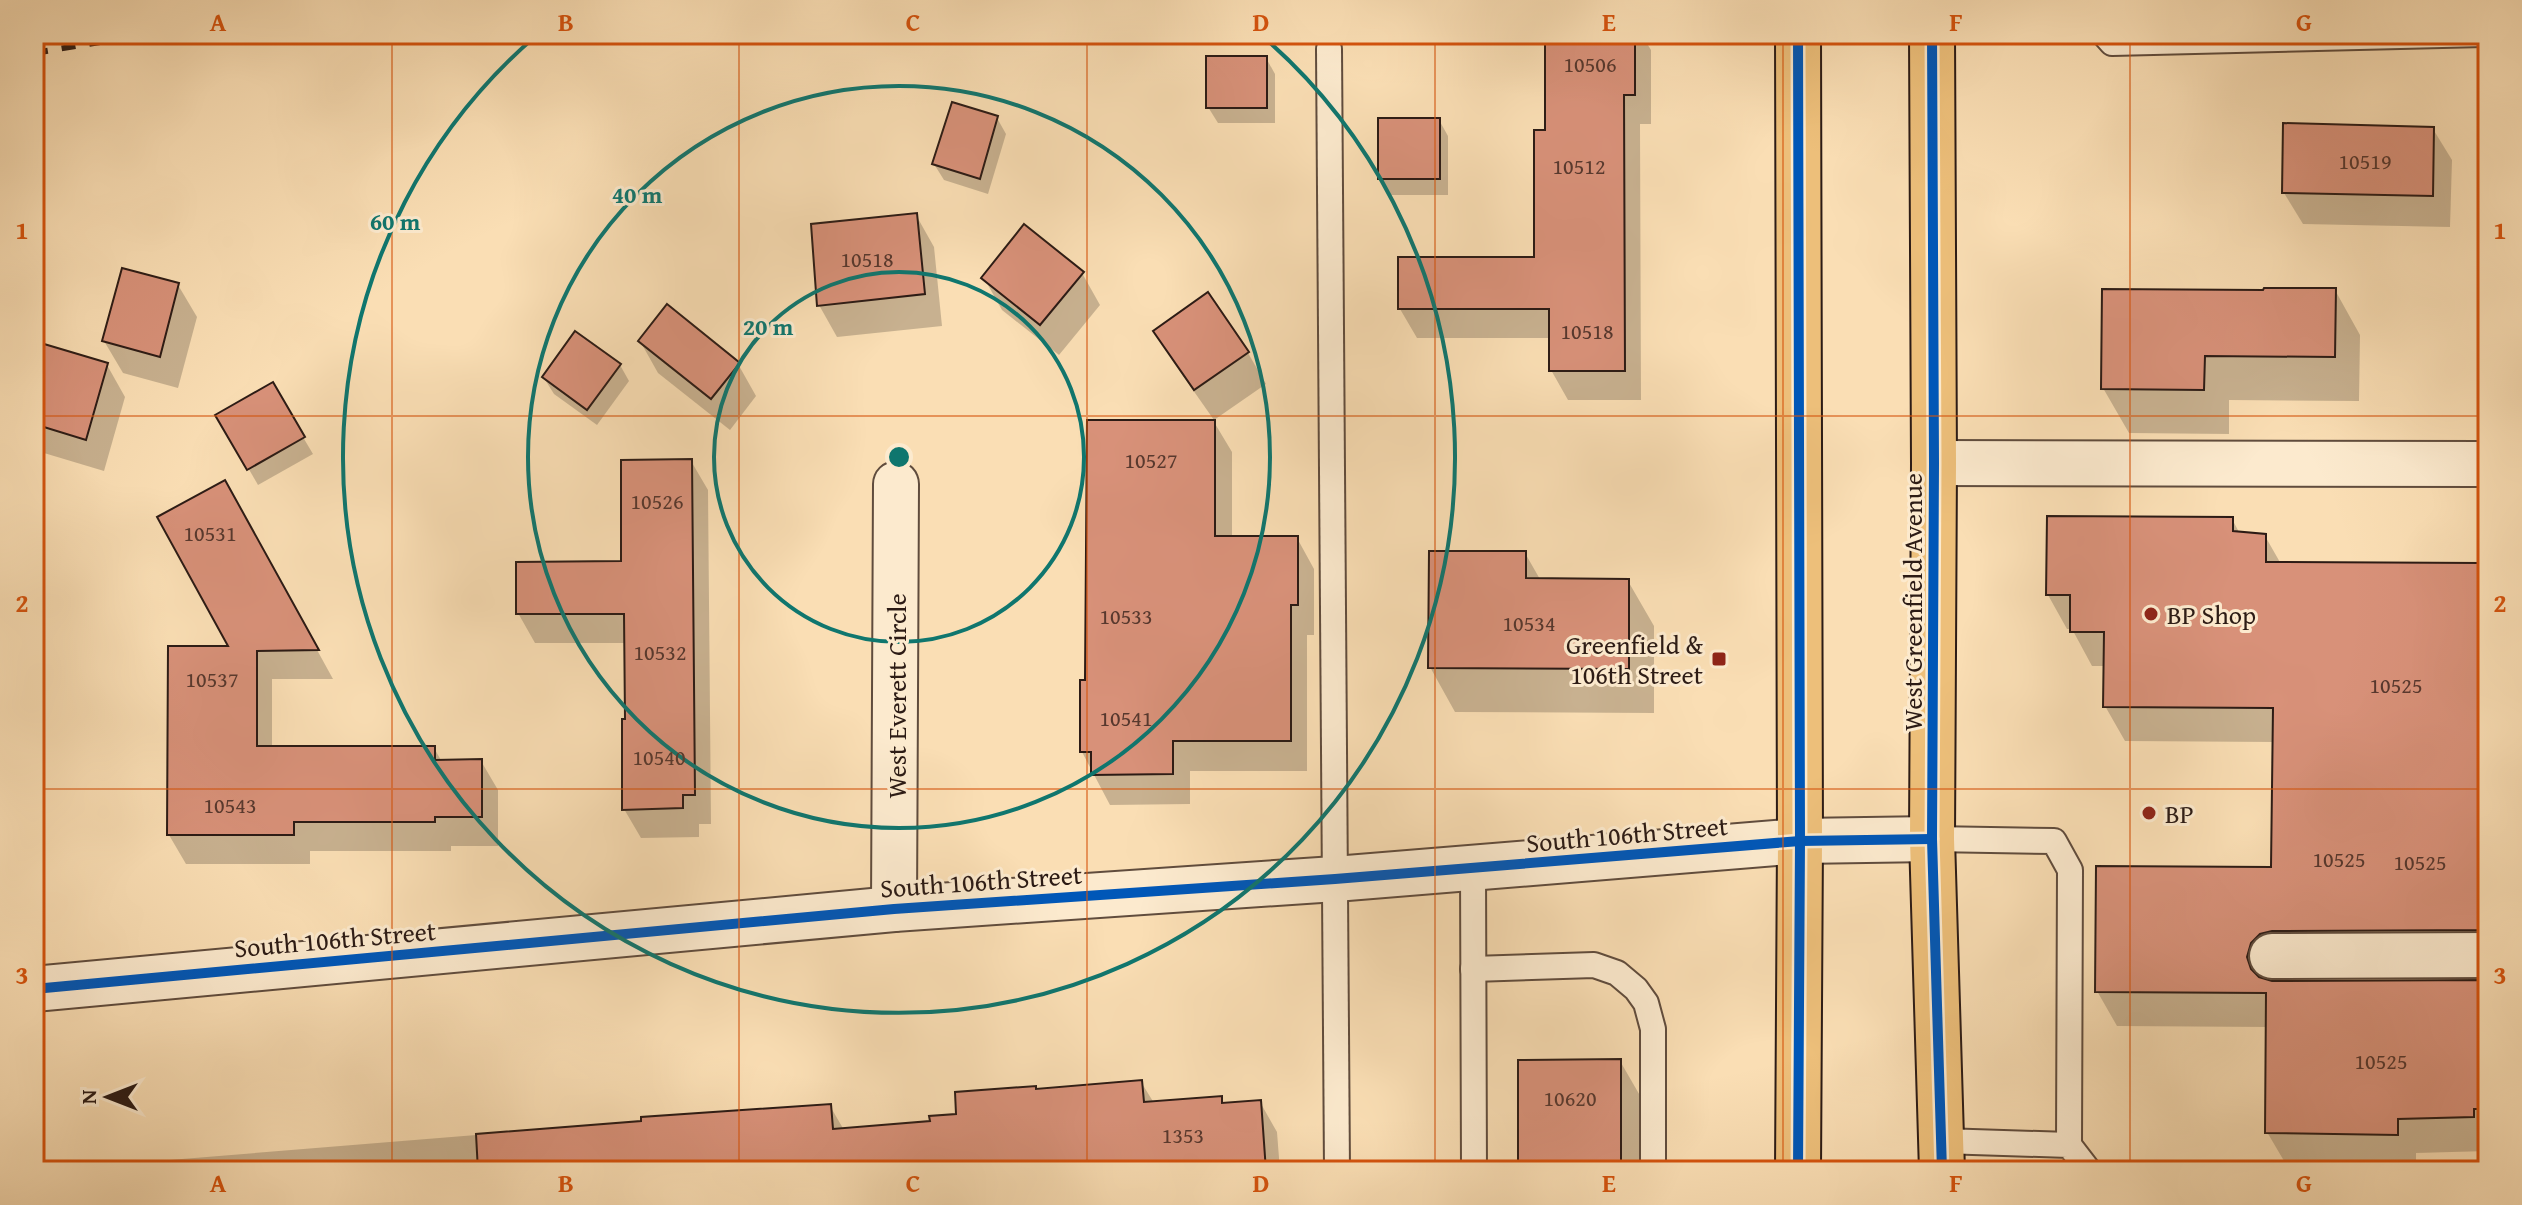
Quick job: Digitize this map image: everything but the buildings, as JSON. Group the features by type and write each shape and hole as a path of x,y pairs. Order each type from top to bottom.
{"main road":[{"path":"1798,34 1798,1171"},
{"name":"West Greenfield Avenue","path":"1932,34 1932,839 1942,1156"}],"street":[{"path":"1934,463 2488,464"},
{"name":"West Everett Circle","path":"894,909 896,484"},
{"name":"South 106th Street","path":"34,989 894,909 1473,869 1800,841 1932,839"},
{"path":"2272,956 2488,955"}],"lane":[{"path":"2104,34 2112,43 2484,34"},
{"path":"1329,49 1337,1171"},
{"path":"1932,839 2054,841 2070,870 2069,1145 2089,1171"},
{"path":"1473,869 1474,1171"},
{"path":"1473,969 1594,965 1617,973 1636,989 1646,1003 1653,1029 1653,1171"},
{"path":"1942,1156 2069,1145"}],"railway":[{"path":"34,53 148,34"}],"cycle path":[{"path":"1798,34 1798,1171"},
{"path":"1932,34 1932,839 1942,1171"},
{"path":"34,989 894,909 1335,879 1800,841 1932,839"}],"place":[{"name":"BP Shop","path":"2151,614"},
{"name":"Greenfield & 106th Street","path":"1719,659"},
{"name":"BP","path":"2149,813"}]}
